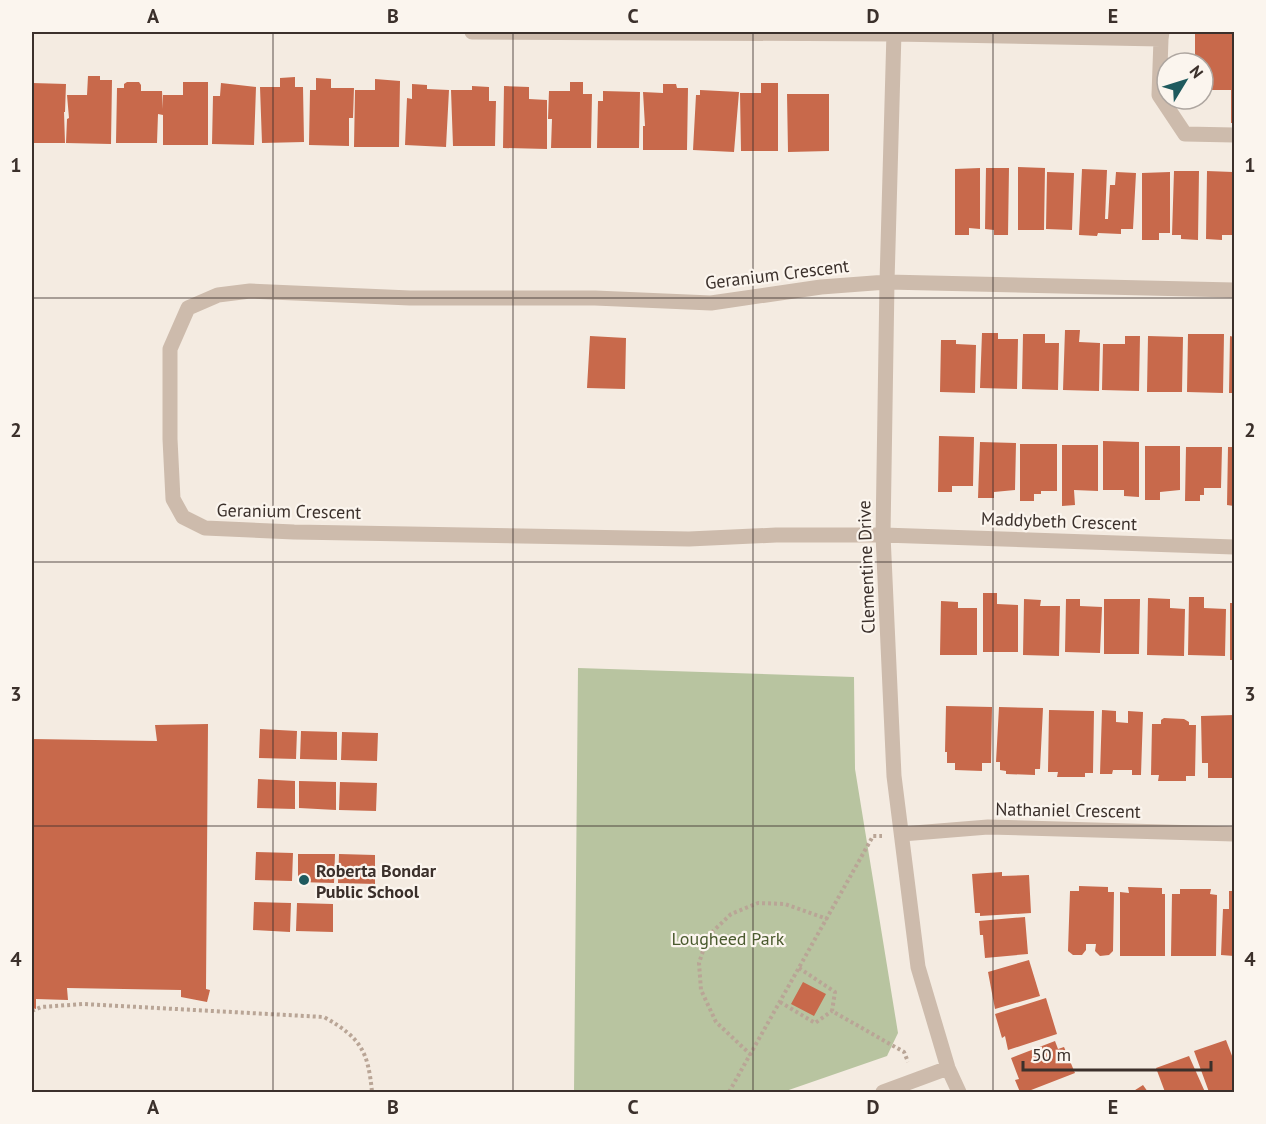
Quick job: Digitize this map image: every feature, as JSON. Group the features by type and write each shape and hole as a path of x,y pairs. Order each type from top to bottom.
{"street":[{"path":"472,32 1161,35 1159,95 1185,134 1234,135"},
{"name":"Clementine Drive","path":"894,33 883,535 894,776 918,967 948,1068 959,1092"},
{"path":"887,282 1234,290"},
{"name":"Geranium Crescent","path":"883,535 776,535 689,539 294,532 205,528 183,517 173,499 170,349 189,308 218,295 250,291 410,298 595,298 711,303 821,287 887,282"},
{"name":"Maddybeth Crescent","path":"883,535 1234,547"},
{"name":"Nathaniel Crescent","path":"902,834 988,827 1234,834"},
{"path":"883,1092 948,1068"}],"path":[{"path":"729,1092 873,836 902,834"},
{"path":"751,1055 716,1022 701,990 699,963 708,936 731,914 758,903 785,903 827,919"},
{"path":"780,1002 815,1023 832,1011 835,992 799,968"},
{"path":"32,1011 41,1007 83,1004 324,1017 344,1029 360,1046 370,1068 372,1092"},
{"path":"832,1011 904,1052 915,1080"}],"green space":[{"name":"Lougheed Park","path":"578,668 854,677 855,769 898,1033 887,1056 783,1092 574,1092"}],"building":[{"path":"1195,32 1234,32 1234,123 1231,123 1231,90 1215,90 1215,51 1195,51"},
{"path":"88,76 100,76 100,80 112,80 111,144 66,143 67,119 69,118 67,95 87,95"},
{"path":"295,77 295,87 303,87 304,142 262,143 260,87 280,87 280,78"},
{"path":"316,78 331,79 331,88 354,88 353,118 349,118 349,146 309,145 310,90 316,90"},
{"path":"375,79 400,81 399,147 354,147 355,90 375,90"},
{"path":"127,82 139,82 141,91 162,91 163,109 163,95 183,95 183,82 208,82 208,145 163,145 163,115 158,114 157,143 116,143 117,88 124,88"},
{"path":"570,82 583,82 583,94 592,94 591,148 551,148 552,119 548,119 549,91 570,91"},
{"path":"32,83 66,84 65,143 32,143"},
{"path":"221,83 256,87 254,145 212,144 213,96 220,96"},
{"path":"761,83 778,83 778,151 741,151 740,93 761,93"},
{"path":"412,84 427,85 427,89 449,90 446,147 405,145 407,98 412,99"},
{"path":"663,84 676,84 677,88 688,88 687,150 643,150 643,126 645,126 643,92 663,93"},
{"path":"472,86 489,87 489,101 496,101 495,146 453,146 451,90 472,90"},
{"path":"504,86 529,87 529,99 547,100 547,149 503,148"},
{"path":"700,90 739,92 734,152 693,150 696,95 700,95"},
{"path":"603,91 640,92 639,148 597,148 598,101 603,101"},
{"path":"787,94 829,94 829,151 788,152"},
{"path":"1018,167 1045,168 1044,230 1018,230"},
{"path":"980,168 980,229 969,228 969,235 955,235 955,169"},
{"path":"986,168 1009,168 1008,235 994,235 994,230 985,229"},
{"path":"1082,169 1107,170 1105,219 1108,219 1110,185 1115,185 1116,172 1136,173 1133,229 1121,229 1121,234 1079,235"},
{"path":"1174,171 1199,171 1198,240 1181,239 1181,235 1172,235"},
{"path":"1207,171 1233,172 1233,235 1222,235 1222,240 1206,239"},
{"path":"1047,172 1074,173 1072,230 1046,229"},
{"path":"1170,172 1170,233 1159,233 1159,240 1142,240 1142,173"},
{"path":"1065,330 1080,330 1079,342 1100,343 1099,391 1063,390"},
{"path":"982,333 998,333 998,339 1018,339 1017,389 980,388"},
{"path":"1023,334 1045,334 1045,343 1059,343 1058,390 1022,389"},
{"path":"1188,334 1224,334 1223,393 1187,392"},
{"path":"590,336 626,338 625,389 587,388"},
{"path":"1125,336 1140,336 1139,391 1102,390 1103,344 1125,344"},
{"path":"1148,336 1183,337 1182,392 1147,392"},
{"path":"1230,336 1234,337 1234,393 1229,393"},
{"path":"941,340 956,340 956,344 976,345 975,393 940,392"},
{"path":"939,436 974,437 973,486 952,486 952,492 938,492"},
{"path":"1103,441 1139,442 1139,497 1124,496 1124,490 1103,490"},
{"path":"980,442 1016,443 1015,490 994,492 994,498 978,498"},
{"path":"1020,444 1057,444 1057,491 1041,491 1041,494 1034,494 1034,501 1020,501"},
{"path":"1062,445 1098,445 1098,491 1074,490 1075,505 1062,506"},
{"path":"1145,446 1180,446 1180,490 1160,492 1160,500 1145,500"},
{"path":"1186,447 1222,447 1221,488 1204,488 1204,495 1200,495 1200,501 1185,501"},
{"path":"1228,447 1234,447 1234,506 1227,505"},
{"path":"983,593 997,593 997,604 1018,605 1018,652 983,652"},
{"path":"1189,597 1204,597 1204,608 1226,609 1225,656 1188,655"},
{"path":"1148,598 1170,599 1170,608 1185,609 1184,656 1147,655"},
{"path":"1024,599 1041,600 1040,606 1060,606 1059,656 1023,655"},
{"path":"1066,599 1080,599 1080,606 1102,607 1100,653 1065,652"},
{"path":"1104,599 1140,599 1139,654 1104,654"},
{"path":"941,601 958,602 958,608 977,608 977,655 940,655"},
{"path":"1230,603 1234,603 1234,660 1230,660"},
{"path":"946,706 992,707 991,763 982,763 982,771 955,770 955,763 947,763 947,752 945,752"},
{"path":"999,707 1043,708 1040,769 1035,769 1035,775 1006,774 1006,771 1000,770 1000,762 996,762"},
{"path":"1049,710 1094,711 1093,773 1085,773 1085,777 1057,777 1058,772 1048,772"},
{"path":"1102,710 1116,711 1116,722 1128,723 1128,711 1143,712 1141,775 1132,775 1132,770 1113,770 1112,774 1100,774"},
{"path":"1234,715 1234,778 1208,778 1208,763 1202,763 1201,716"},
{"path":"1164,718 1184,719 1189,722 1189,725 1196,725 1195,776 1186,776 1186,781 1158,781 1159,775 1151,775 1152,724 1161,724"},
{"path":"208,724 206,989 210,990 207,1002 181,997 181,990 67,988 68,1000 36,999 36,1009 32,1008 32,739 157,741 155,725"},
{"path":"260,729 297,731 296,759 259,758"},
{"path":"301,731 337,732 337,760 300,759"},
{"path":"342,732 378,733 377,761 341,760"},
{"path":"258,779 295,781 295,809 257,808"},
{"path":"299,781 336,782 336,810 299,808"},
{"path":"340,782 377,783 376,811 339,810"},
{"path":"256,852 293,853 292,881 255,880"},
{"path":"298,854 335,854 334,883 298,882"},
{"path":"339,854 375,855 375,884 338,883"},
{"path":"1002,872 1002,876 1029,875 1031,913 980,916 980,913 975,913 972,874"},
{"path":"1079,886 1108,887 1108,892 1114,892 1113,951 1109,955 1100,956 1095,951 1096,944 1086,944 1086,950 1082,955 1073,955 1068,951 1070,891 1079,891"},
{"path":"1128,887 1162,888 1162,894 1165,894 1165,956 1120,956 1120,892 1129,893"},
{"path":"1180,889 1211,889 1210,894 1217,895 1216,956 1171,956 1172,894 1180,894"},
{"path":"1229,891 1234,891 1234,956 1221,955 1223,909 1229,909"},
{"path":"254,902 291,903 290,932 253,930"},
{"path":"297,903 333,904 333,932 296,931"},
{"path":"1025,917 1028,954 985,958 979,921"},
{"path":"1029,960 1040,996 995,1009 988,972"},
{"path":"803,982 826,994 814,1016 791,1004"},
{"path":"1046,998 1057,1034 1008,1050 1005,1036 1002,1038 995,1014"},
{"path":"1226,1040 1234,1061 1234,1092 1209,1092 1194,1051"},
{"path":"1055,1041 1058,1049 1064,1047 1075,1073 1026,1092 1020,1092 1015,1080 1019,1079 1011,1058"},
{"path":"1189,1056 1205,1092 1165,1092 1156,1068"},
{"path":"1143,1085 1148,1092 1132,1092"}],"place":[{"name":"Roberta Bondar Public School","path":"304,880"}]}
